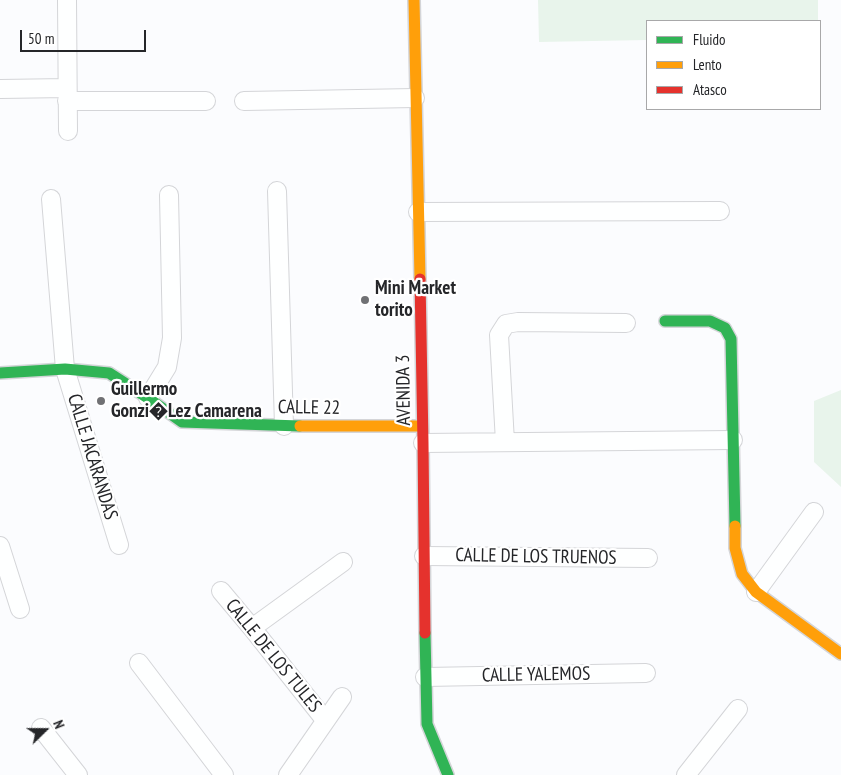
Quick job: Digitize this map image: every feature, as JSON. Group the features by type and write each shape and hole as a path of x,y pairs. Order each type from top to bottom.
{"street":[{"path":"66,0 68,131"},
{"name":"AVENIDA 3","path":"414,0 427,724 448,775"},
{"path":"0,90 206,101"},
{"path":"244,101 415,98"},
{"path":"277,191 284,426"},
{"path":"148,398 167,367 172,338 169,195"},
{"name":"CALLE JACARANDAS","path":"51,199 65,369 119,545"},
{"path":"418,212 720,211"},
{"path":"665,321 710,321 725,328 731,339 735,548 742,574 756,592 841,654"},
{"path":"505,442 500,335 506,324 518,322 626,323"},
{"name":"CALLE 22","path":"0,373 65,369 108,374 148,398 182,422 422,434"},
{"path":"422,434 505,442 733,440"},
{"path":"756,592 814,512"},
{"path":"0,546 20,609"},
{"name":"CALLE DE LOS TRUENOS","path":"424,556 648,558"},
{"path":"252,628 343,562"},
{"name":"CALLE DE LOS TULES","path":"221,591 325,720"},
{"path":"139,663 224,775"},
{"name":"CALLE YALEMOS","path":"425,677 646,673"},
{"path":"288,775 342,697"},
{"path":"686,775 738,708"},
{"path":"42,728 78,775"}],"shaded area":[{"path":"538,0 818,0 818,20 646,20 646,40 539,42"},
{"path":"841,390 841,487 814,462 814,401"}],"traffic: fast":[{"path":"665,321 710,321 725,328 731,339 735,526"},
{"path":"0,373 65,369 109,373 182,422 300,426"},
{"path":"425,633 427,724 448,775"}],"traffic: slow":[{"path":"414,0 420,279"},
{"path":"300,426 422,426"},
{"path":"735,526 735,548 742,574 756,592 841,654"}],"traffic: jam":[{"path":"420,279 425,633"}],"place":[{"name":"Mini Market torito","path":"365,300"},
{"name":"Guillermo Gonzi�Lez Camarena","path":"101,401"}]}
